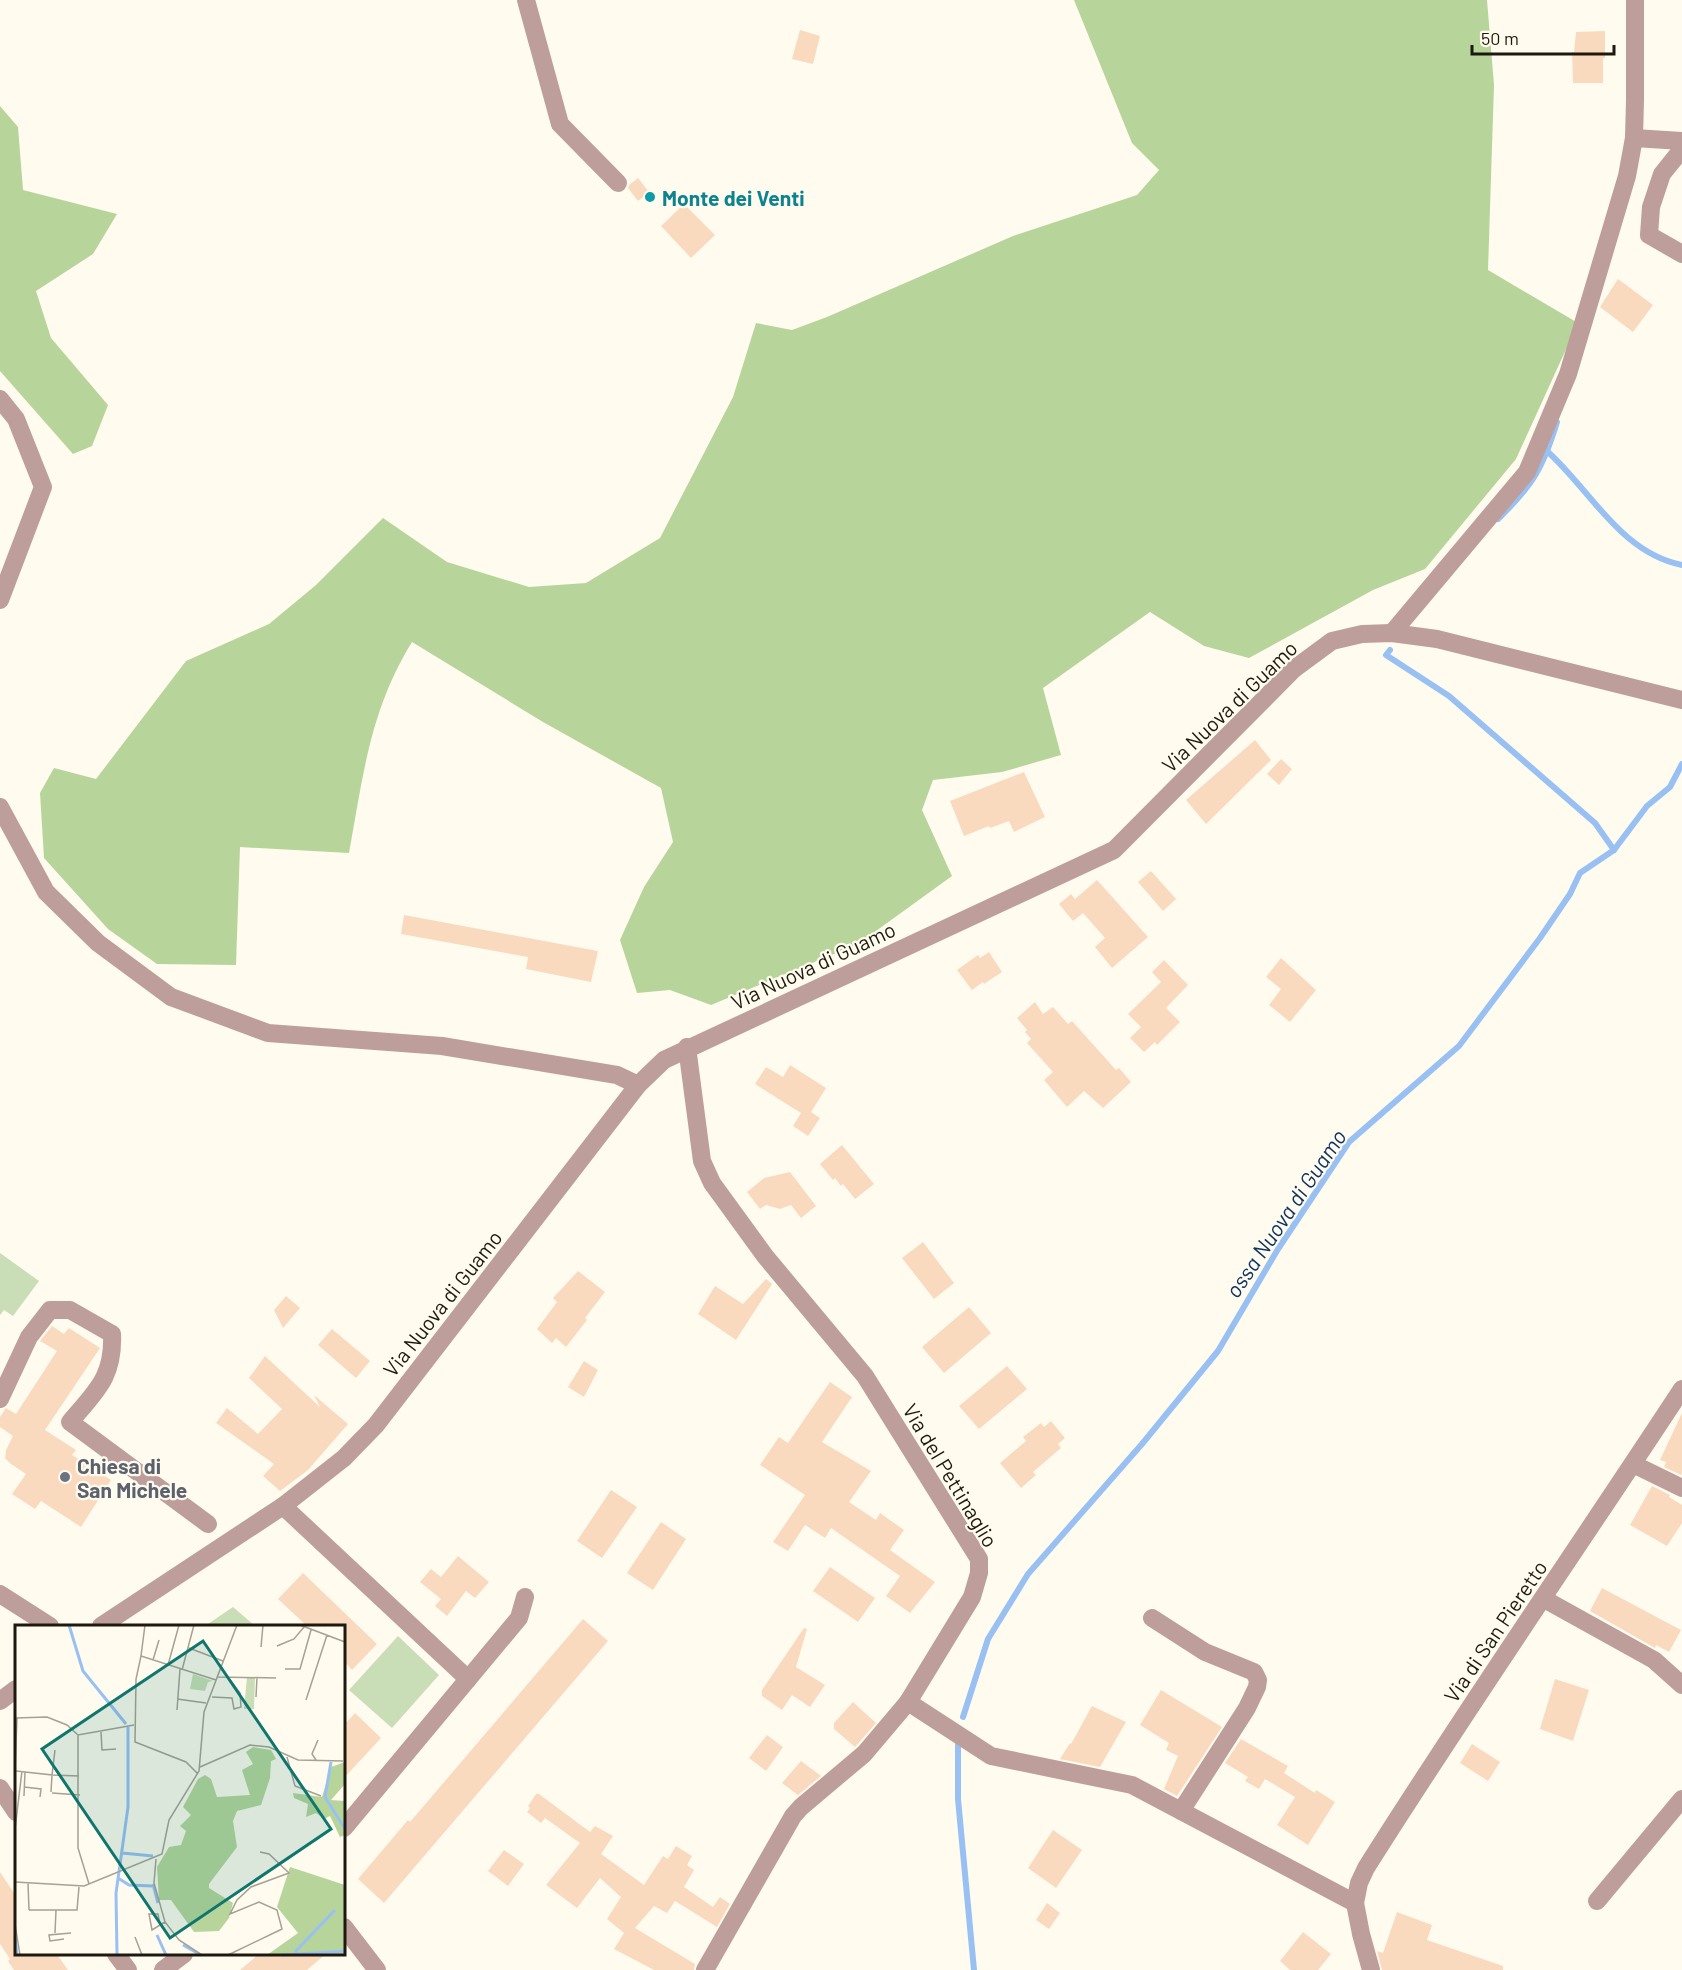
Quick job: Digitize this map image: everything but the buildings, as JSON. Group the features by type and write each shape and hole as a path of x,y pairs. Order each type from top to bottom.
{"street":[{"path":"526,0 560,124 618,183"},
{"path":"1392,633 1527,472 1568,374 1627,176 1634,138 1635,0"},
{"path":"1634,138 1682,141"},
{"path":"1682,149 1662,174 1651,207 1649,235 1682,254"},
{"path":"0,399 16,418 43,487 0,600"},
{"name":"Via Nuova di Guamo","path":"103,1625 283,1506 344,1458 376,1425 638,1085 664,1060 687,1047 1114,850 1294,669 1332,641 1362,634 1392,633 1437,639 1682,700"},
{"path":"0,807 46,892 98,943 171,997 268,1033 442,1046 617,1075 638,1085"},
{"name":"Via del Pettinaglio","path":"687,1047 702,1161 712,1183 765,1256 865,1376 979,1558 980,1573 972,1597 908,1702 864,1754 793,1816 705,1970"},
{"path":"0,1399 29,1337 50,1310 70,1310 112,1334 113,1352 105,1379 70,1422 208,1524"},
{"name":"Via di San Pieretto","path":"1371,1970 1355,1903 1359,1883 1366,1868 1430,1767 1682,1389"},
{"path":"1633,1464 1682,1488"},
{"path":"283,1506 468,1679"},
{"path":"0,1594 48,1625"},
{"path":"345,1827 519,1618 525,1597"},
{"path":"1544,1599 1654,1660 1682,1685"},
{"path":"1152,1618 1205,1652 1254,1672 1258,1680 1257,1688 1247,1708 1181,1811"},
{"path":"0,1701 15,1690"},
{"path":"908,1702 991,1756 1132,1785 1355,1903"},
{"path":"0,1788 15,1810"},
{"path":"1597,1901 1682,1798"},
{"path":"345,1928 375,1969"},
{"path":"117,1955 128,1970"},
{"path":"163,1970 182,1955"}],"green space":[{"path":"1074,0 1487,0 1494,85 1488,270 1578,323 1516,459 1425,569 1373,590 1249,658 1204,646 1150,612 1043,688 1061,755 1002,772 933,780 922,810 952,876 858,944 711,1005 670,990 637,993 620,940 644,887 673,842 661,788 543,722 412,642 386,693 377,718 364,770 349,853 240,847 236,965 157,964 108,929 44,858 40,793 54,768 96,779 186,661 269,624 316,585 383,518 447,562 529,587 586,583 660,538 733,397 756,323 792,330 1013,236 1137,195 1159,170 1132,143"},
{"path":"0,106 18,127 23,190 117,214 93,254 36,291 51,338 108,405 92,446 73,454 0,371"},
{"path":"0,1253 39,1281 13,1316 4,1310 0,1315"},
{"path":"233,1607 254,1625 206,1625"},
{"path":"398,1636 439,1675 392,1728 349,1690"}],"waterway":[{"path":"1498,519 1520,496 1535,475 1547,452 1557,422"},
{"path":"1548,452 1624,534 1641,548 1660,558 1682,565"},
{"path":"1390,650 1386,655 1449,696 1595,823 1614,850"},
{"name":"ossa Nuova di Guamo","path":"963,1717 988,1639 1028,1574 1142,1444 1218,1351 1278,1249 1349,1142 1459,1046 1540,938 1570,894 1580,873 1614,850 1647,806 1670,787 1682,764"},
{"path":"958,1744 958,1799 974,1970"}],"place":[{"name":"Monte dei Venti","path":"650,197"},
{"name":"Chiesa di San Michele","path":"65,1477"}]}
